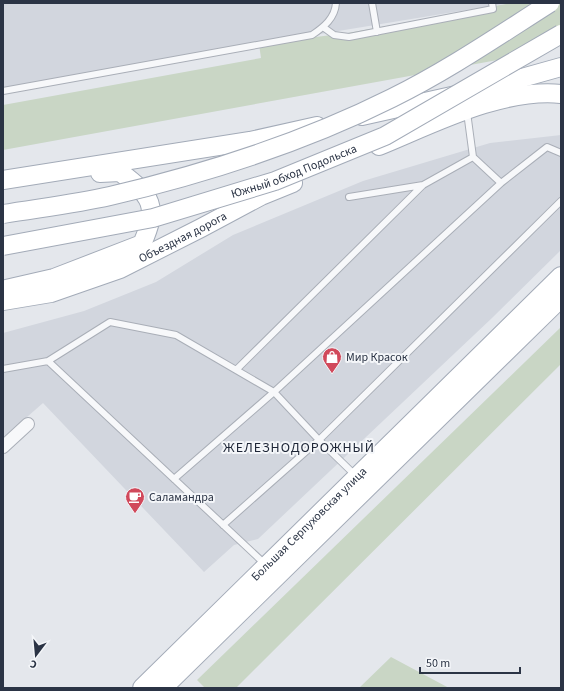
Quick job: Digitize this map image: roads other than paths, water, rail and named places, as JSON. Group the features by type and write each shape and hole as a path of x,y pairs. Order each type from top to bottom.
{"main road":[{"path":"3,214 109,196 238,162 317,133 393,98 475,51 550,3"},
{"name":"Южный обход Подольска","path":"3,246 153,218 275,181 385,136 561,34"},
{"path":"10,179 250,141 483,90 561,67"},
{"name":"Объездная дорога","path":"3,301 51,294 120,269 261,196 466,109 519,96 561,94"},
{"path":"3,290 54,278 142,244 148,229 152,209 146,194 120,172 10,179"},
{"name":"Большая Серпуховская улица","path":"142,688 561,276"},
{"name":"Большая Серпуховская улица","path":"163,688 561,298"}],"street":[{"path":"3,446 28,424"}],"lane":[{"path":"3,90 312,35 323,27 332,17 336,3"},
{"path":"372,3 377,32"},
{"path":"323,27 334,35 349,38 493,9 492,3"},
{"path":"466,109 473,157 501,183"},
{"path":"174,479 274,392 501,183 547,147 561,153"},
{"path":"236,370 423,185 473,157"},
{"path":"349,197 423,185"},
{"path":"223,525 318,440 561,201"},
{"path":"3,369 48,361 110,322 176,335 274,392 318,440 357,476"},
{"path":"48,361 266,565"}],"place":[{"name":"Мир Красок","path":"332,374"},
{"name":"Саламандра","path":"135,514"}],"district":[{"name":"ЖЕЛЕЗНОДОРОЖНЫЙ","path":"299,448"}]}
